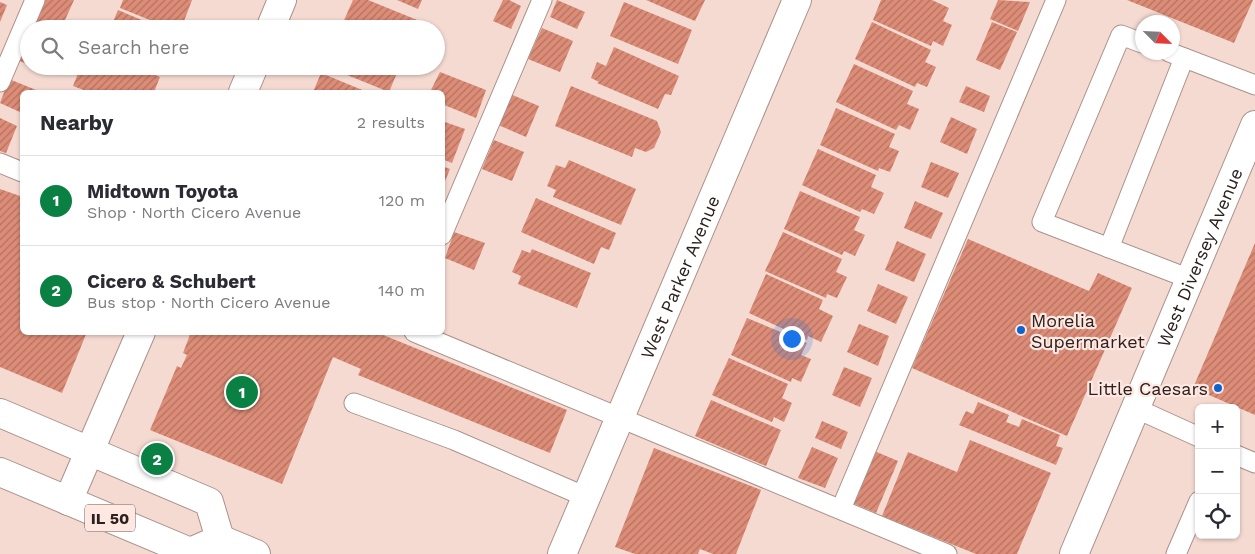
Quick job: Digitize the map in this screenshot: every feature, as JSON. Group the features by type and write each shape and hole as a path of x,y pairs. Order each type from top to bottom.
{"main road":[{"path":"274,20 282,0"},
{"name":"West Parker Avenue","path":"562,554 797,0"},
{"path":"244,90 250,75"},
{"name":"West Diversey Avenue","path":"1074,554 1255,125"},
{"path":"68,501 140,335"},
{"path":"0,413 210,502 220,539 256,554"},
{"name":"IL 50","path":"0,472 190,552 220,539"}],"lane":[{"path":"26,20 35,0"},
{"path":"445,228 542,0"},
{"path":"841,509 1056,0"},
{"path":"0,82 20,35"},
{"path":"1135,40 1121,35 1042,222 1190,279"},
{"path":"1180,56 1255,84"},
{"path":"1109,248 1175,60"},
{"path":"0,163 20,171"},
{"path":"421,335 947,554"},
{"path":"354,403 454,440 586,497"},
{"path":"1135,408 1195,435"},
{"path":"1240,456 1255,463"},
{"path":"1176,554 1195,510"}],"building":[{"path":"42,0 74,0 65,20 33,20"},
{"path":"123,0 192,0 184,20 150,20 120,8"},
{"path":"353,0 368,0 417,20 344,20"},
{"path":"397,0 422,0 418,9"},
{"path":"503,0 509,0 521,6 511,29 493,21"},
{"path":"557,0 585,12 577,29 550,17"},
{"path":"646,0 705,0 695,21"},
{"path":"881,0 932,0 949,8 943,21 952,25 943,46 933,41 931,46 873,20"},
{"path":"998,0 1030,2 1018,31 990,19"},
{"path":"1127,0 1253,0 1234,43 1180,21 1180,15 1164,15"},
{"path":"0,2 7,5 0,22"},
{"path":"624,2 692,30 678,64 610,36"},
{"path":"118,10 142,20 114,20"},
{"path":"872,22 931,50 925,62 936,67 927,87 917,83 915,87 855,59"},
{"path":"992,22 1017,32 1000,70 976,60"},
{"path":"542,28 573,41 560,72 528,59"},
{"path":"20,47 20,61 15,59"},
{"path":"614,47 679,76 671,95 665,94 658,109 597,83 599,82 591,78 597,62 606,66"},
{"path":"854,64 913,91 907,104 919,109 910,130 899,125 896,130 836,102"},
{"path":"445,74 486,90 476,118 445,105 445,90 431,90 438,75"},
{"path":"77,75 155,75 160,77 155,90 84,90 73,86"},
{"path":"320,75 326,75 362,90 314,90"},
{"path":"347,75 396,75 390,90 384,90"},
{"path":"9,79 36,90 20,90 20,112 0,103"},
{"path":"571,86 657,121 661,132 654,148 646,152 635,148 632,157 555,126"},
{"path":"966,86 990,96 984,112 959,102"},
{"path":"510,94 539,106 526,137 496,124"},
{"path":"836,108 895,134 889,147 899,151 890,172 879,168 878,171 820,145"},
{"path":"951,117 977,129 967,154 940,142"},
{"path":"0,118 17,126 6,153 0,151"},
{"path":"445,122 465,129 452,163 445,160"},
{"path":"494,140 524,152 512,181 482,169"},
{"path":"818,149 876,175 871,187 884,193 874,214 862,209 860,212 802,185"},
{"path":"569,160 636,189 621,225 553,197 556,190 547,186 556,165 565,168"},
{"path":"931,162 959,173 948,198 921,187"},
{"path":"445,167 450,169 445,181"},
{"path":"0,189 20,196 20,335 86,335 62,393 0,367"},
{"path":"800,191 860,217 854,230 865,235 855,256 844,251 842,255 784,229"},
{"path":"536,198 616,233 609,250 601,247 594,264 521,232"},
{"path":"915,201 943,213 931,239 904,228"},
{"path":"454,232 485,243 474,270 445,258"},
{"path":"783,232 842,259 836,272 847,277 837,298 827,294 826,298 765,271"},
{"name":"Morelia Supermarket","path":"968,239 1089,291 1098,273 1132,288 1067,436 912,368"},
{"path":"897,241 926,254 914,282 885,270"},
{"path":"1255,243 1255,415 1240,408 1240,404 1230,404 1193,388"},
{"path":"532,249 591,273 577,308 518,284 521,276 512,272 522,250 530,253"},
{"path":"766,274 823,300 819,309 833,316 821,342 808,336 807,340 749,313"},
{"path":"878,284 908,297 896,324 867,311"},
{"path":"747,318 807,343 801,355 811,359 801,382 792,378 791,382 731,355"},
{"path":"859,324 889,336 878,366 847,352"},
{"path":"190,335 383,335 567,410 550,453 358,375 361,369 333,357 282,484 150,430 177,366 181,368 187,355 183,353"},
{"path":"729,358 788,384 782,398 792,403 784,422 774,417 772,422 712,395"},
{"path":"844,367 872,378 860,407 832,395"},
{"path":"711,400 781,430 766,466 695,436"},
{"path":"978,402 1009,415 1006,422 1019,427 1022,419 1060,435 1056,446 1063,448 1056,465 959,425 966,411 973,414"},
{"path":"822,421 848,432 841,449 815,438"},
{"path":"970,440 1051,473 1017,554 976,554 882,516 908,452 957,472"},
{"path":"812,447 838,458 825,488 798,478"},
{"path":"654,448 761,490 736,554 713,554 700,549 698,554 635,554 615,547"},
{"path":"872,450 898,461 876,513 850,502"}],"place":[{"name":"Morelia Supermarket","path":"1021,330"},
{"name":"Little Caesars","path":"1218,388"},
{"name":"Midtown Toyota","path":"242,392"},
{"name":"Cicero & Schubert","path":"157,459"}]}
